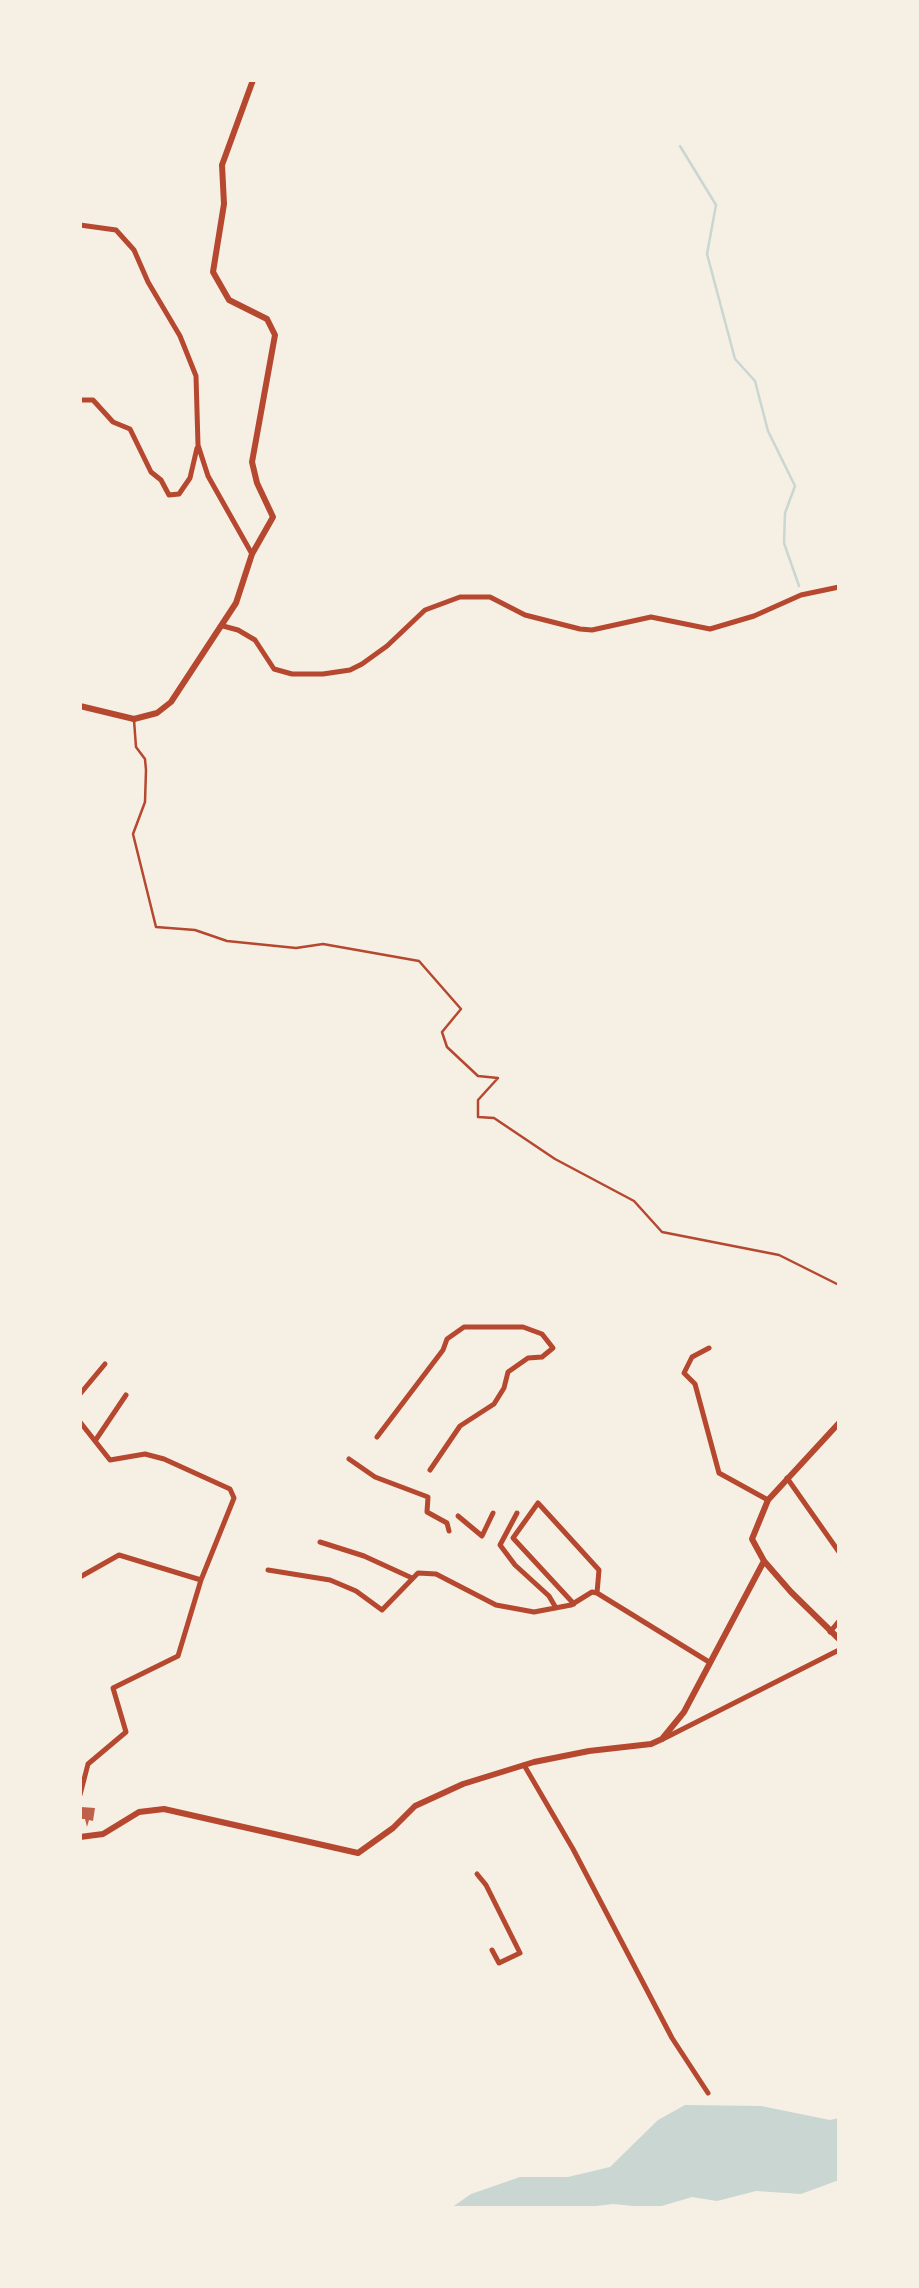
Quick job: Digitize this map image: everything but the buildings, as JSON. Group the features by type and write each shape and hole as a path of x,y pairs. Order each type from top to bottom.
{"street":[{"path":"80,706 134,719 156,713 171,702 236,603 252,554 273,517 252,462 275,335 267,319 229,300 213,272 224,204 222,165 253,80"},
{"path":"80,226 116,230 134,250 180,336 196,376 198,445 190,478 179,494 169,495 151,472 130,429 113,422 93,400 80,400"},
{"path":"198,445 208,476 252,554"},
{"path":"223,626 255,640 274,669 292,674 323,674 362,664 425,610 460,596 490,597 525,614 580,628 605,628 651,617 710,628 754,616 801,595 839,587"},
{"path":"377,1437 448,1339 464,1327 523,1327 542,1334 552,1348 542,1357 528,1358 508,1372 494,1404 460,1426 430,1470"},
{"path":"709,1348 692,1357 684,1373 696,1384 719,1473 768,1500"},
{"path":"80,1394 104,1364"},
{"path":"95,1441 126,1395"},
{"path":"80,1422 110,1460 145,1454 164,1459 230,1489 234,1498 201,1580 178,1656 113,1688 126,1732 88,1764 80,1795"},
{"path":"839,1422 768,1500 752,1539 764,1561 839,1639"},
{"path":"349,1460 375,1477 428,1497 426,1512 447,1523 449,1531"},
{"path":"787,1478 839,1552"},
{"path":"574,1604 513,1538 538,1503 599,1570 597,1593"},
{"path":"458,1516 482,1536 493,1513"},
{"path":"517,1513 500,1545 556,1608"},
{"path":"320,1542 412,1578"},
{"path":"80,1577 119,1555 201,1580"},
{"path":"662,1739 684,1712 712,1664 764,1561"},
{"path":"268,1570 330,1580 356,1591 382,1610 418,1573 436,1574 496,1605 534,1612 574,1604 592,1592 597,1593 712,1664"},
{"path":"830,1632 839,1621"},
{"path":"80,1837 103,1834 139,1812 164,1808 358,1852 426,1800 524,1765 588,1751 651,1744 839,1650"},
{"path":"524,1765 672,2038 708,2092"},
{"path":"477,1874 520,1953 499,1963 492,1950"}],"lane":[{"path":"134,719 136,747 145,758 146,770 144,802 133,834 156,927 194,930 227,941 296,948 323,944 419,961 461,1009 442,1032 446,1047 478,1076 498,1078 478,1100 478,1117 494,1118 555,1159 634,1201 662,1232 780,1254 839,1286"}],"shaded area":[{"path":"685,2105 761,2106 830,2120 839,2118 839,2180 801,2194 756,2191 717,2201 692,2197 655,2208 613,2204 579,2208 451,2208 471,2194 520,2177 568,2177 610,2167 658,2120"}],"waterway":[{"path":"680,146 716,205 707,254 735,359 755,381 768,431 795,486 785,513 784,543 799,586"}]}
